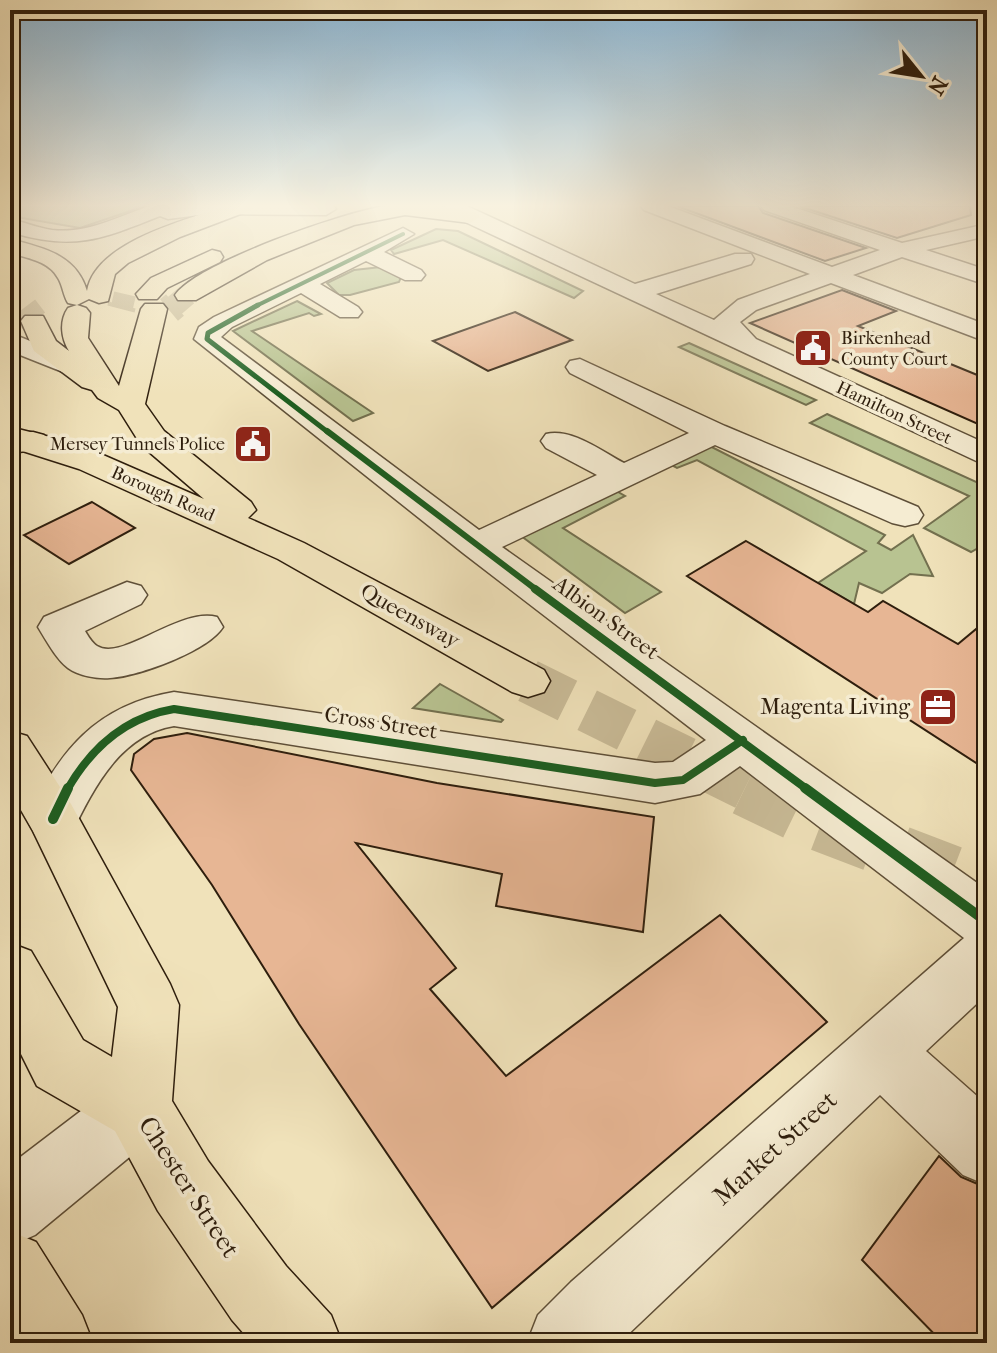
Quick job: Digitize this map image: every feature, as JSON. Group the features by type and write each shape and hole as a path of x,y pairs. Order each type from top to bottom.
{"main road":[{"path":"61,269 56,311 73,368 124,394"},
{"path":"56,311 99,284 107,269"},
{"path":"147,269 136,277 151,308"},
{"path":"124,394 151,308 185,278 200,269"},
{"path":"151,308 231,269"},
{"path":"56,311 124,394 152,438 291,551"},
{"name":"Borough Road","path":"12,438 143,484 291,551"},
{"name":"Queensway","path":"291,551 528,681"},
{"path":"10,749 53,819 149,1005 138,1108"},
{"name":"Chester Street","path":"10,971 60,1063 138,1108 191,1198 259,1293 303,1343"},
{"path":"10,1268 54,1343"}],"street":[{"path":"30,269 56,311"},
{"path":"56,311 75,269"},
{"path":"302,283 331,269"},
{"path":"401,269 413,275"},
{"name":"Hamilton Street","path":"588,269 987,456"},
{"path":"636,292 710,269"},
{"path":"816,269 987,334"},
{"path":"746,344 728,327 727,320 733,313 747,305 847,269"},
{"path":"961,269 987,278"},
{"path":"302,283 349,312"},
{"name":"Albion Street","path":"302,283 223,322 208,333 207,339 476,545 987,922"},
{"path":"580,367 714,433 905,515"},
{"path":"476,545 714,433"},
{"path":"557,441 623,476"},
{"path":"127,595 59,627 84,657 94,662 131,660 202,627"},
{"path":"53,819 63,792 79,770 108,741 144,714 157,710 131,660"},
{"name":"Cross Street","path":"157,710 174,709 655,783 683,780 743,740"},
{"name":"Market Street","path":"566,1343 610,1298 987,955"},
{"path":"880,1052 987,1151"},
{"path":"10,1210 138,1108"}],"green space":[{"path":"385,269 401,277 399,282 350,295 339,295 327,283 354,270"},
{"path":"509,269 537,269 583,291 574,298"},
{"path":"297,301 321,314 314,316 309,313 252,331 373,413 353,421 233,331"},
{"path":"689,343 816,400 806,405 679,347"},
{"path":"827,414 983,485 987,489 987,543 971,552 924,528 969,496 810,423"},
{"path":"694,438 885,535 878,543 891,550 913,535 933,576 910,574 882,593 859,583 854,604 818,583 866,551 697,460 677,468 656,457"},
{"path":"606,485 625,496 563,528 661,592 625,613 513,530"},
{"path":"440,684 503,720 413,708"}],"building":[{"path":"842,290 896,311 858,326 987,379 987,428 750,323"},
{"path":"515,312 572,340 488,371 433,341"},
{"path":"92,502 135,528 69,564 24,535"},
{"name":"Magenta Living","path":"746,541 868,612 883,601 958,644 987,620 987,770 687,576"},
{"path":"187,733 437,783 654,817 643,932 496,906 502,874 356,843 456,968 430,989 506,1076 720,915 827,1022 492,1308 299,1024 212,885 131,770 134,754 154,739"},
{"path":"939,1156 961,1177 987,1188 987,1343 943,1343 862,1260"}],"tunnel":[{"path":"122,307 125,294"},
{"path":"173,307 187,295"},
{"path":"121,309 122,305"},
{"path":"169,310 175,305"},
{"path":"24,308 34,321"},
{"path":"528,681 749,790"},
{"path":"745,788 809,819 987,887"}],"cycle path":[{"path":"331,269 223,322 208,333 207,339 476,545 987,922"},
{"path":"53,819 85,764 116,732 154,712 174,709 655,783 683,780 743,740"}],"place":[{"name":"Birkenhead County Court","path":"813,348"},
{"name":"Mersey Tunnels Police","path":"253,444"},
{"name":"Magenta Living","path":"938,707"}]}
